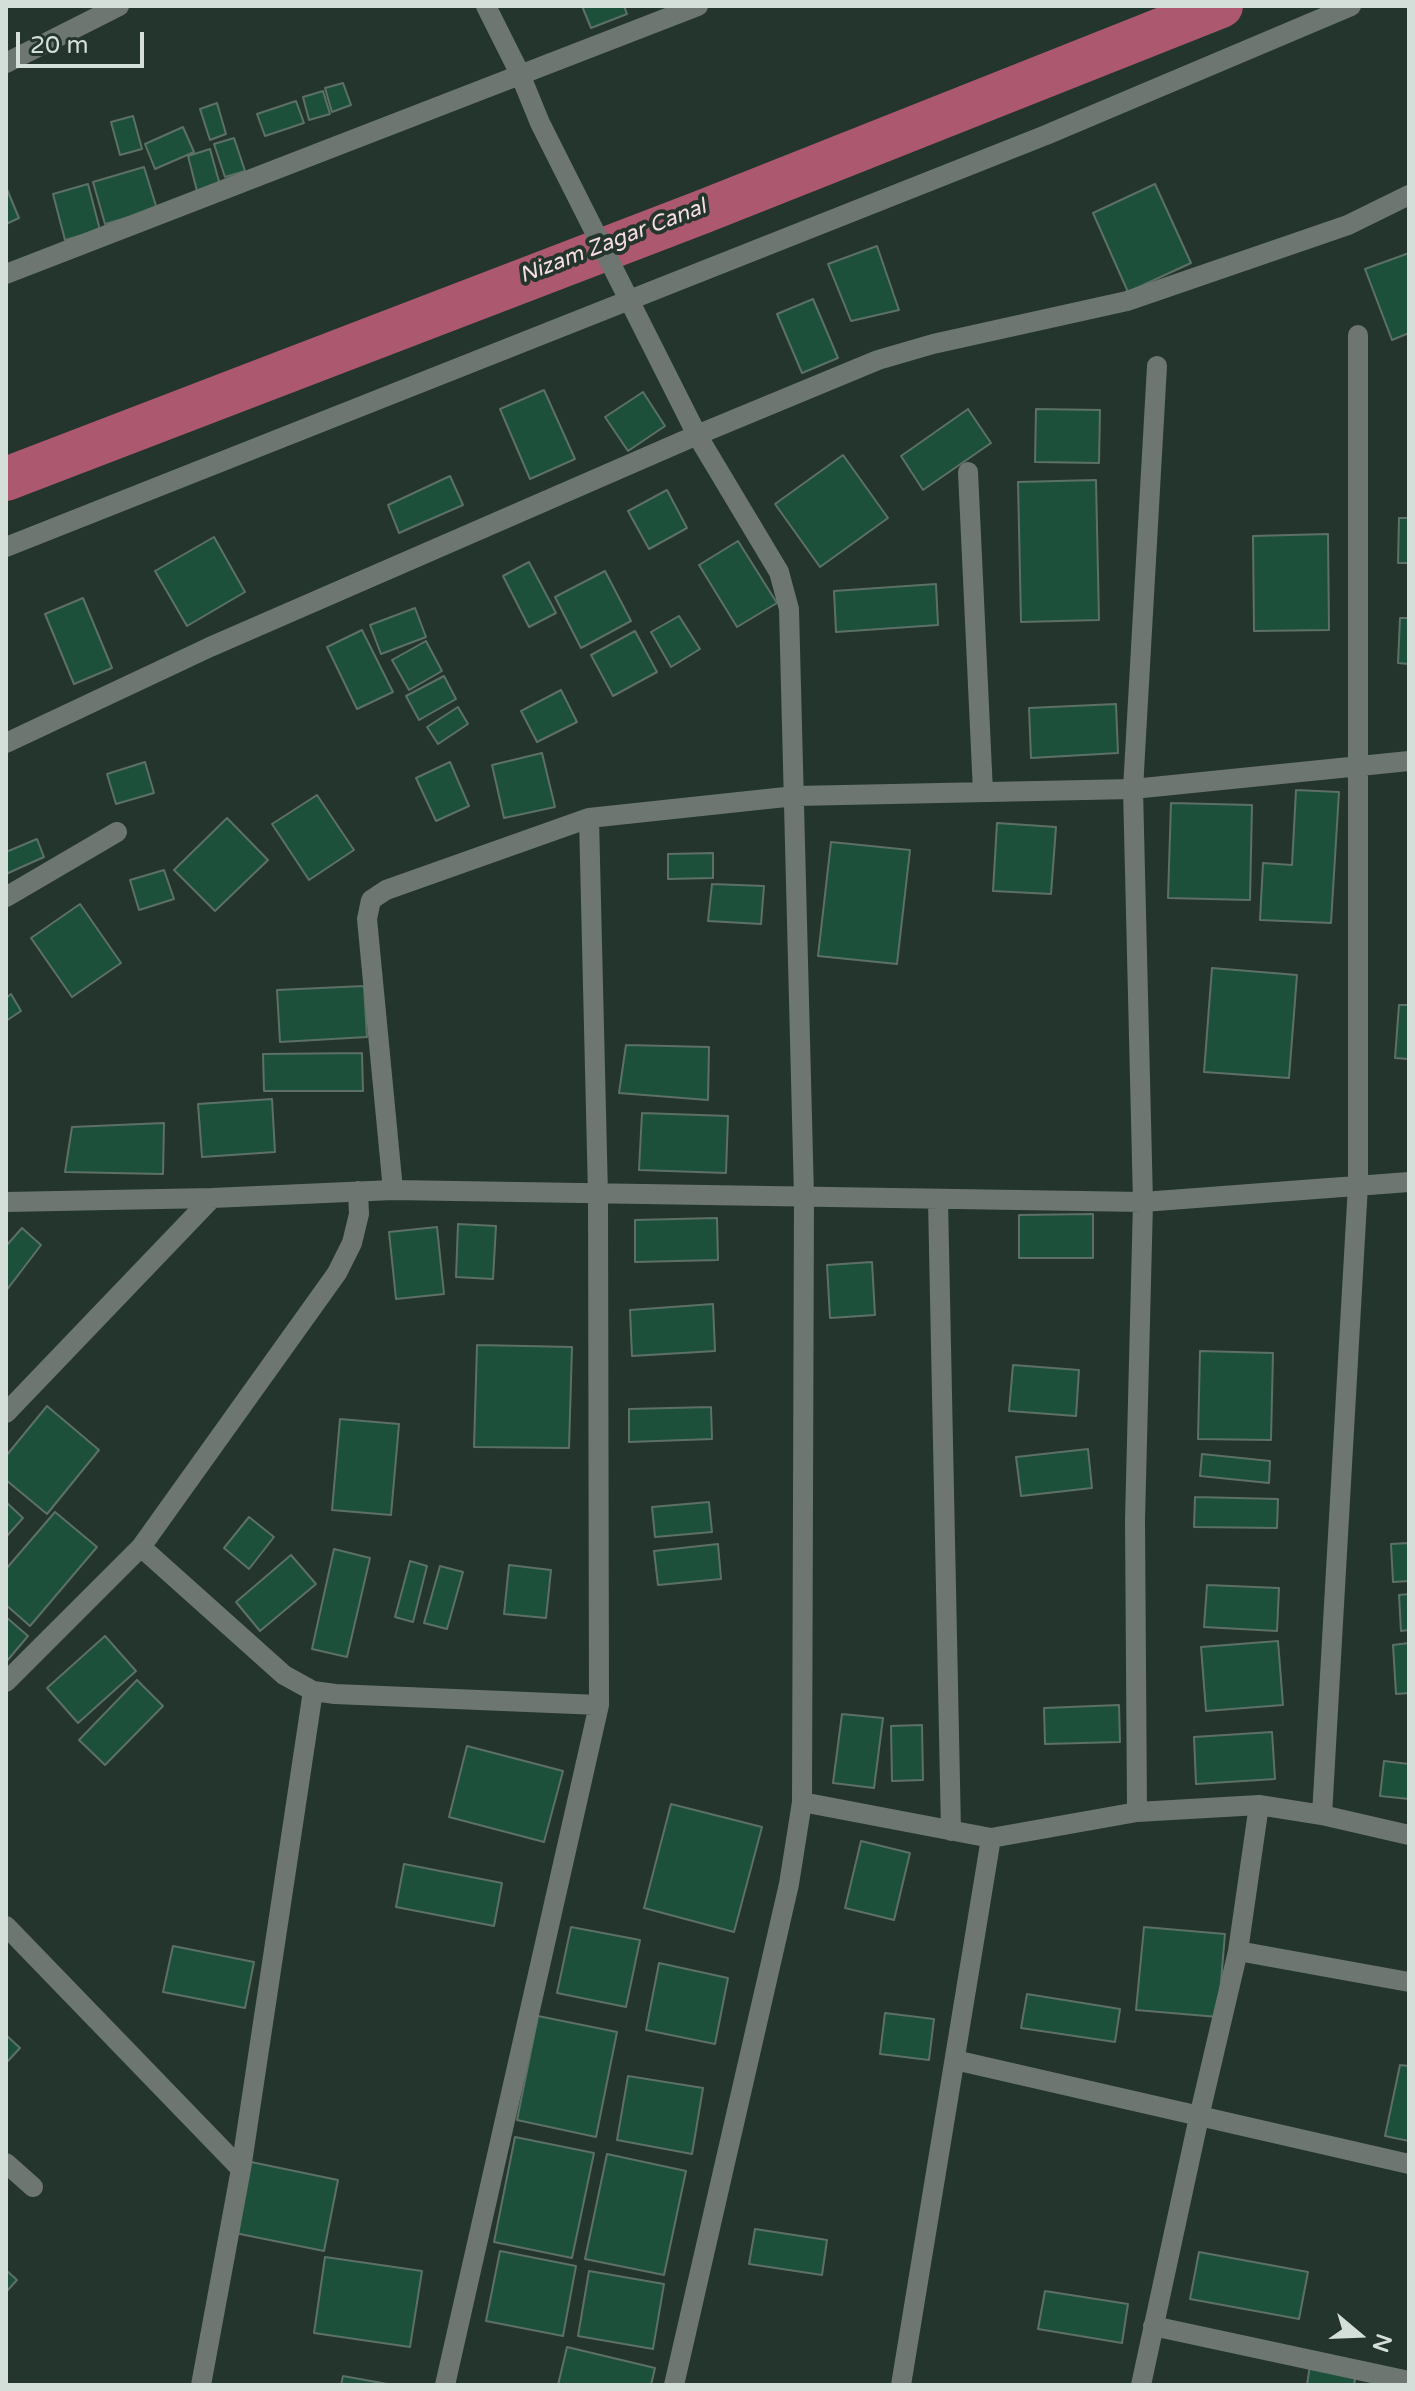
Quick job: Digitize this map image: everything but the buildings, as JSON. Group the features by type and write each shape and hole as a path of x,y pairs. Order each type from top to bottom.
{"street":[{"path":"6,63 119,6"},
{"path":"486,6 613,272 697,435 779,572 789,609 804,1196 802,1802 789,1884 674,2385"},
{"path":"6,274 698,6"},
{"path":"6,547 1046,135 1351,6"},
{"path":"6,743 210,647 697,435 878,360 933,344 1127,301 1330,232 1409,195"},
{"path":"1322,1815 1358,1185 1358,335"},
{"path":"1137,1812 1135,1520 1143,1202 1133,789 1157,366"},
{"path":"968,472 983,792"},
{"path":"393,1190 367,919 371,900 386,890 589,818 795,796 1133,789 1409,761"},
{"path":"445,2385 599,1705 598,1195 589,818"},
{"path":"6,897 117,832"},
{"path":"6,1202 393,1190 1143,1202 1409,1182"},
{"path":"6,1682 141,1547 337,1273 352,1243 359,1214 358,1191"},
{"path":"6,1413 212,1198"},
{"path":"938,1200 951,1831"},
{"path":"141,1547 284,1675 313,1691 599,1705"},
{"path":"201,2385 241,2169 313,1691"},
{"path":"802,1802 991,1838 1137,1812 1259,1805 1322,1815 1409,1835"},
{"path":"1141,2385 1238,1951 1259,1805"},
{"path":"901,2385 991,1838"},
{"path":"6,1926 241,2169"},
{"path":"1238,1951 1409,1982"},
{"path":"955,2060 1409,2164"},
{"path":"6,2163 33,2187"},
{"path":"1153,2326 1409,2381"}],"waterway":[{"name":"Nizam Zagar Canal","path":"6,479 702,212 1221,6"}]}
